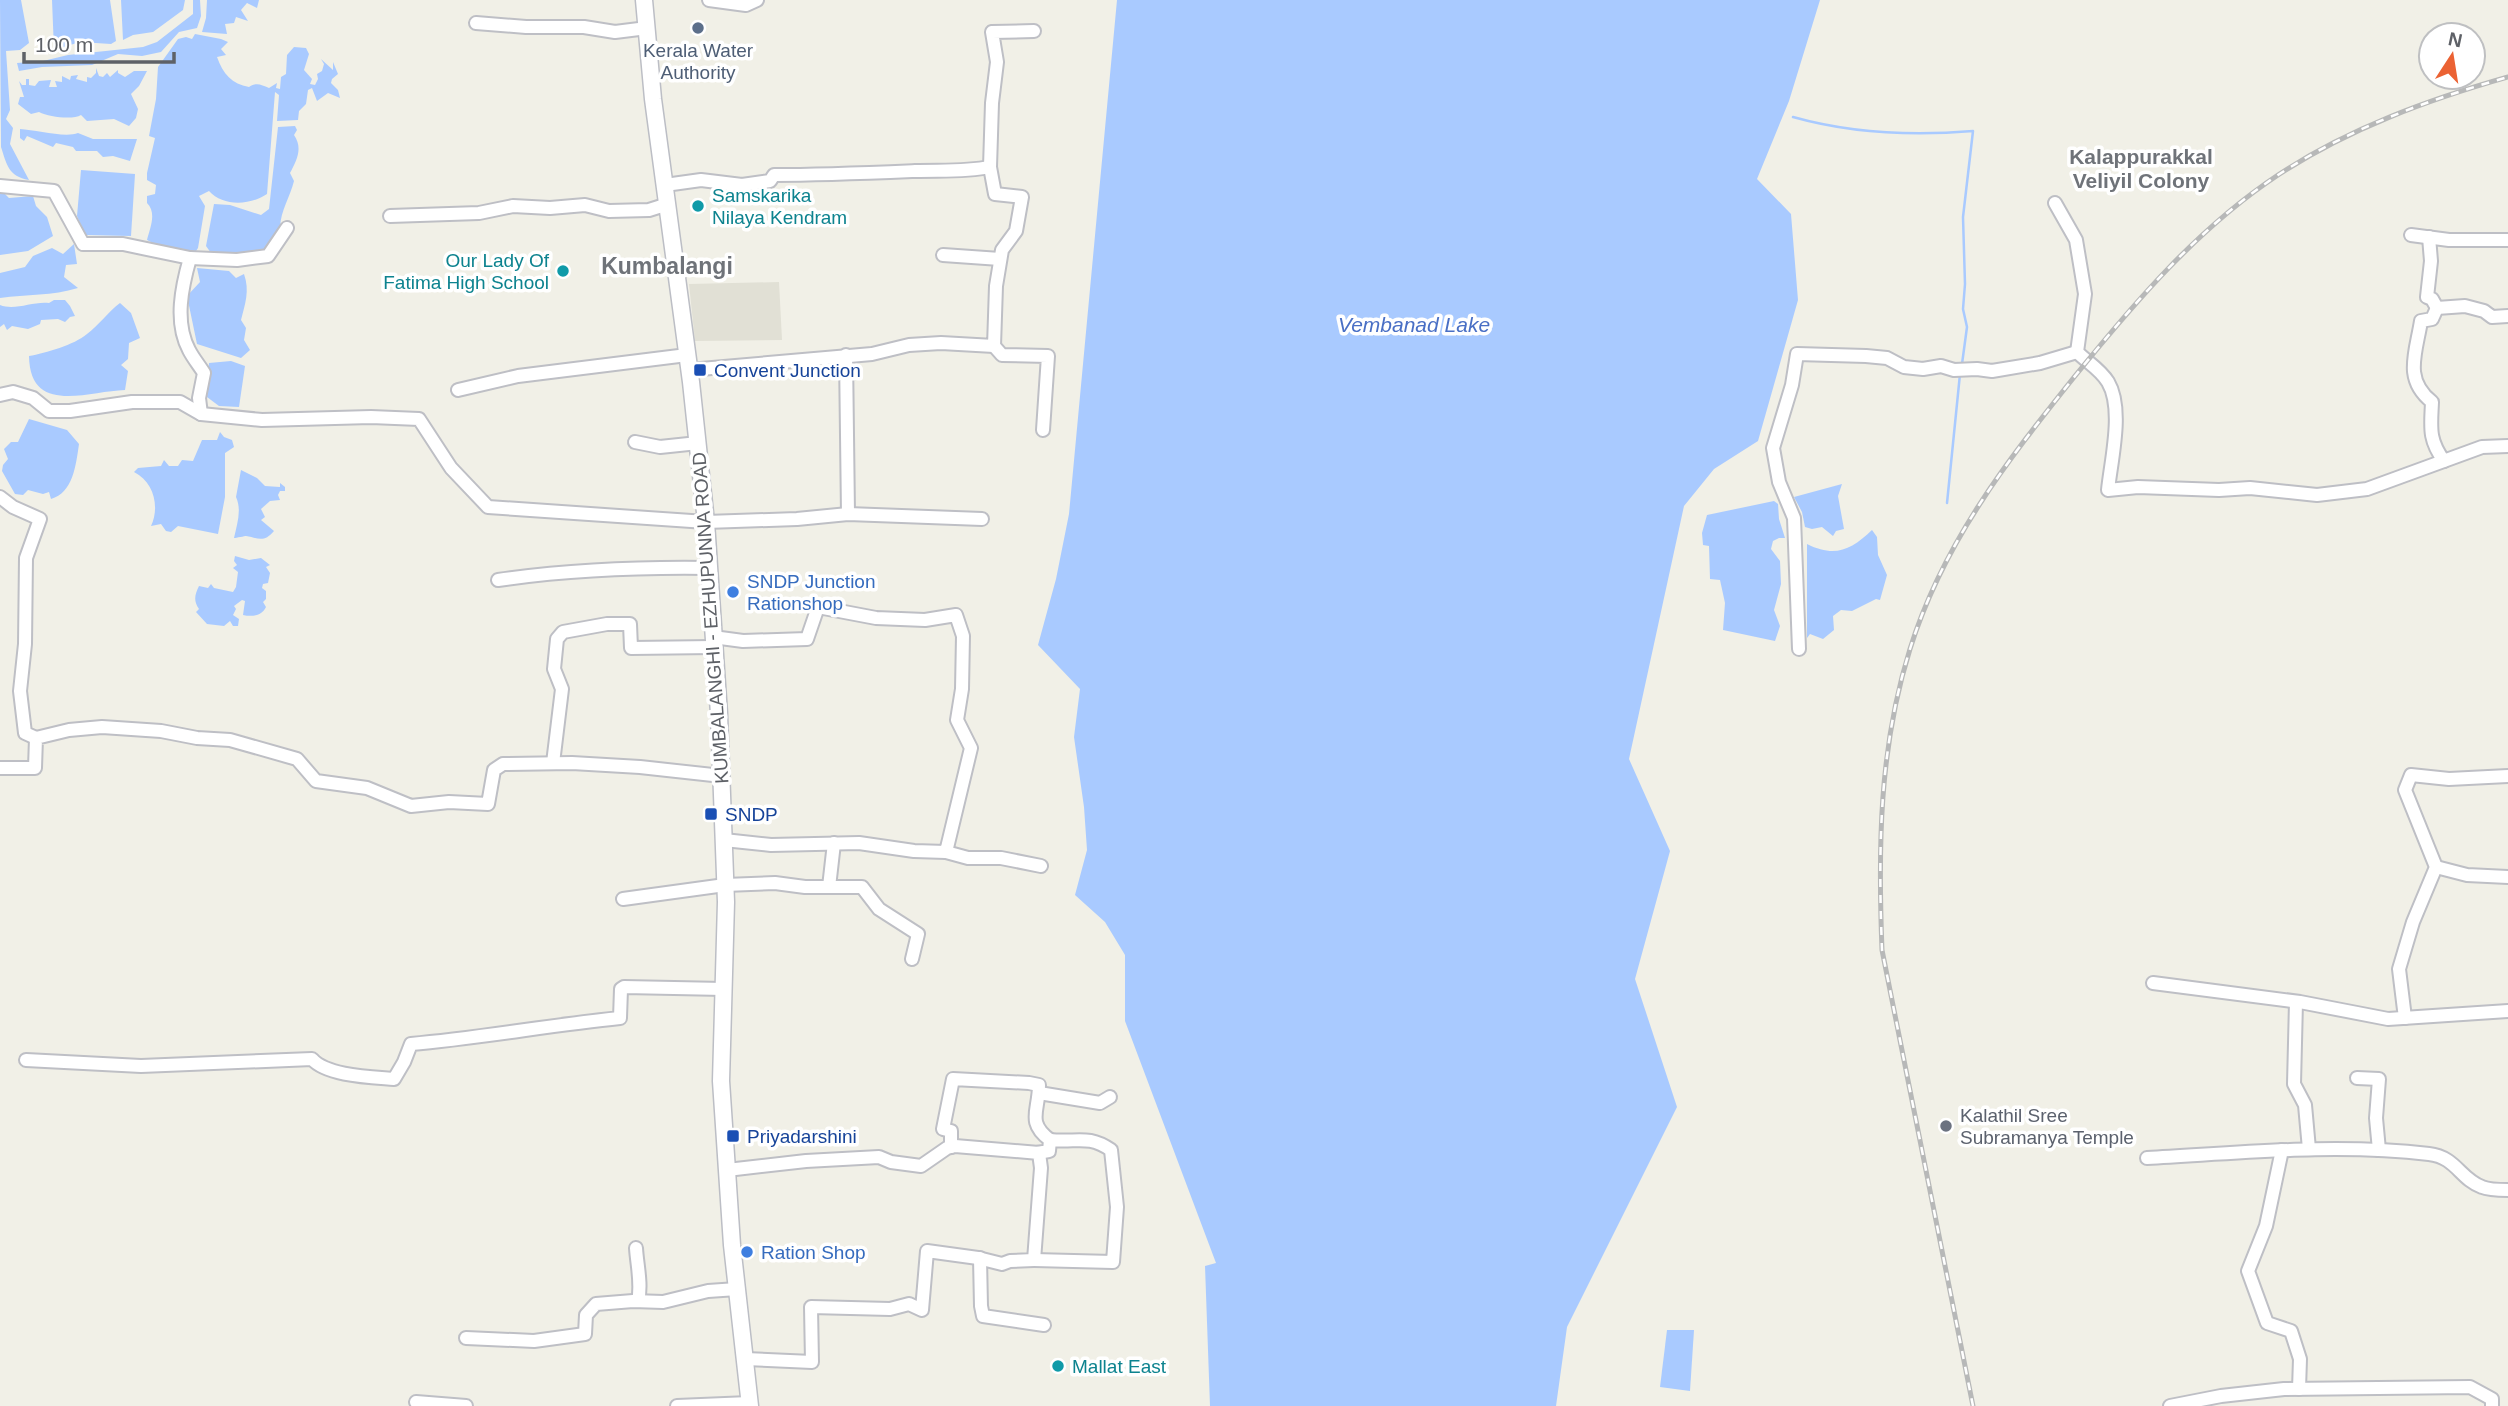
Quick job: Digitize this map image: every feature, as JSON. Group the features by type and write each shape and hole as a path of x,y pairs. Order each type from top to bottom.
{"main road":[{"name":"KUMBALANGHI - EZHUPUNNA ROAD","path":"644,0 653,99 706,522 726,885 721,1081 749,1404"}],"street":[{"path":"709,0 746,5 757,0"},
{"path":"476,23 526,27 584,27 615,32 647,28"},
{"path":"1034,31 992,32 997,62 992,103 990,167 995,194 1022,197 1016,231 1002,250 1000,259 996,286 994,346 1002,355 1048,356 1043,430"},
{"path":"665,185 701,180 742,185 770,181 774,175 971,171 990,167"},
{"path":"0,186 54,191 83,244 123,244 190,258 237,260 268,256 287,228"},
{"path":"2055,202 2076,240 2085,294 2077,352"},
{"path":"390,216 479,213 513,206 550,208 585,205 609,211 649,210 668,204"},
{"path":"2411,235 2508,240"},
{"path":"2429,237 2431,261 2427,297 2432,299 2437,308"},
{"path":"943,255 1000,259"},
{"path":"190,258 183,282 180,315 188,349 204,373 199,398 201,414"},
{"path":"2437,308 2465,306 2484,311 2493,317 2508,316"},
{"path":"2437,308 2432,319 2421,321 2413,375 2423,395 2432,402 2432,437 2434,446 2444,461"},
{"path":"458,390 518,376 688,362 872,354 909,345 941,343 994,346"},
{"path":"1799,649 1794,518 1779,482 1773,448 1792,385 1797,354 1887,358 1903,367 1923,369 1941,366 1992,371 2040,363 2077,352"},
{"path":"2077,352 2109,383 2117,407 2108,490 2250,488 2317,495 2367,489 2482,447 2508,446"},
{"path":"846,355 848,514"},
{"path":"0,395 13,392 33,398 49,411 70,411 132,402 180,402 201,414 262,420 371,417 419,419 451,468 488,507 706,522 797,519 848,514 982,519"},
{"path":"635,442 660,447 698,443"},
{"path":"0,497 13,507 40,519 26,558 25,644 20,691 24,733 36,738 69,730 102,727 230,740 297,760 316,781 367,788 411,806 449,802 488,804 494,770 503,764 640,767 722,776"},
{"path":"498,580 550,572 624,568 709,568"},
{"path":"553,763 562,688 554,669 557,639 563,632 607,624 630,624 631,648 807,639 818,607 876,618 925,620 956,615 963,636 962,689 957,720 971,748 946,852"},
{"path":"0,768 35,768 36,738"},
{"path":"2405,1018 2399,970 2413,922 2436,867 2405,790 2411,775 2449,779 2508,776"},
{"path":"724,840 771,845 859,843 1041,866"},
{"path":"829,887 834,843"},
{"path":"2436,867 2466,875 2508,877"},
{"path":"623,899 726,885 775,883 862,887 879,909 918,934 912,959"},
{"path":"2153,983 2296,1002 2388,1019 2508,1011"},
{"path":"26,1060 141,1066 312,1059 317,1065 348,1074 394,1079 411,1044 467,1040 508,1032 621,1018 621,989 624,987 724,989"},
{"path":"2296,1002 2294,1084 2305,1105 2309,1149"},
{"path":"2357,1078 2379,1079 2376,1118 2379,1150"},
{"path":"745,1360 811,1362 811,1307 890,1309 909,1304 922,1310 927,1251 980,1258 1002,1264 1034,1260 1113,1262 1117,1207 1111,1150 1097,1141 1083,1139 1070,1143 1050,1140 1040,1132 1034,1124 1039,1085 953,1079 943,1129 951,1130 951,1147"},
{"path":"1039,1093 1100,1103 1110,1097"},
{"path":"727,1170 806,1161 879,1157 921,1167 951,1147 1037,1153 1048,1151 1050,1140"},
{"path":"2147,1158 2343,1147 2379,1150 2440,1156 2450,1161 2474,1184 2484,1188 2508,1190"},
{"path":"2282,1150 2266,1226 2248,1271 2266,1323 2291,1331 2301,1359 2299,1389"},
{"path":"1034,1260 1041,1194 1041,1168 1037,1153"},
{"path":"636,1248 640,1291 638,1301"},
{"path":"980,1258 983,1316 1044,1325"},
{"path":"466,1338 534,1341 585,1334 586,1315 596,1304 663,1302 708,1291 737,1289"},
{"path":"2170,1406 2221,1396 2299,1389 2470,1387 2492,1399 2491,1406"},
{"path":"415,1402 466,1406"},
{"path":"677,1406 749,1404"}],"shaded area":[{"path":"779,282 782,340 695,341 689,284"}],"water":[{"path":"0,0 21,0 29,43 20,50 6,51 10,110 6,119 13,128 10,144 29,180 12,173 1,147"},
{"path":"52,0 110,0 116,41 111,44 80,42 54,50"},
{"path":"121,0 185,0 183,10 153,32 133,35 123,40"},
{"path":"193,0 200,0 201,16 197,28 179,32 161,52 142,56 118,54 92,65 42,67 19,71 17,63 143,47 157,42 193,14"},
{"path":"207,0 259,0 257,8 247,3 241,10 248,21 236,17 234,23 225,24 227,34 202,32"},
{"name":"Vembanad Lake","path":"1117,0 1820,0 1789,101 1757,179 1791,214 1798,300 1758,441 1714,469 1684,506 1629,759 1670,851 1635,979 1677,1107 1567,1327 1556,1406 1210,1406 1205,1266 1216,1263 1125,1021 1125,955 1105,922 1075,895 1087,850 1074,737 1080,689 1038,645 1056,579 1069,514"},
{"path":"195,34 228,42 221,49 226,55 217,57 219,63 233,81 249,87 257,84 269,88 277,83 276,88 280,89 281,77 286,74 287,55 294,47 306,48 309,54 304,70 312,79 310,84 315,85 317,74 322,71 324,64 321,59 333,70 333,62 338,74 331,83 338,90 340,98 328,93 317,101 312,88 308,90 306,104 299,111 298,120 277,121 279,95 275,92 267,194 237,203 222,200 209,191 199,196 205,206 198,248 196,251 190,251 164,247 147,240 152,211 147,203 147,196 155,194 156,185 147,180 147,173 155,138 149,136 156,99 158,67 178,39 192,39"},
{"path":"96,68 99,76 103,77 107,73 110,77 118,70 118,73 125,77 134,71 147,71 131,94 138,109 136,118 129,126 114,119 87,121 81,115 67,118 39,112 31,114 18,104 20,97 24,97 19,81 26,85 26,79 29,79 29,85 35,86 39,81 51,80 49,87 57,87 55,81 62,82 62,76 70,80 71,76 78,75 76,79 87,82 87,77 91,78 96,73"},
{"path":"295,126 298,154 290,173 294,181 282,214 281,234 264,253 238,257 211,253 206,246 214,204 230,205 261,215 269,209 278,127"},
{"path":"20,129 58,134 78,133 93,139 137,139 130,161 113,156 103,157 97,151 76,151 73,147 56,143 53,147 27,136 24,141 20,138"},
{"path":"81,170 135,174 131,236 85,235 77,216"},
{"path":"4,193 9,198 33,196 36,206 47,217 53,236 28,251 0,255 0,194"},
{"path":"74,244 77,264 66,265 64,277 78,288 49,294 0,298 0,273 25,267 33,256 52,248 63,254"},
{"path":"197,268 229,271 236,278 244,274 247,292 241,320 246,328 244,340 250,350 241,358 197,344 187,296 200,282"},
{"path":"65,300 75,316 65,322 58,319 41,320 40,324 28,329 12,326 7,330 4,324 0,327 0,305 18,306 49,303"},
{"path":"120,303 131,313 140,338 129,343 128,359 121,365 128,371 125,390 64,396 39,387 32,375 29,356 75,342 91,331"},
{"path":"231,361 245,366 239,407 219,406 207,397 209,363"},
{"path":"29,419 67,430 79,444 75,469 69,484 58,496 51,499 49,492 43,494 28,490 23,495 15,494 2,471 8,459 4,449 11,442 18,442"},
{"path":"220,432 232,440 234,447 225,453 225,497 218,534 178,526 171,532 166,531 161,524 151,526 155,503 151,488 134,472 138,468 161,466 164,460 169,466 178,466 182,460 193,461 202,440 217,440"},
{"path":"241,470 257,478 265,486 280,487 280,483 285,487 285,491 280,491 278,495 280,500 270,501 261,509 265,517 261,520 274,531 264,538 234,538 239,507 236,497"},
{"path":"1842,484 1838,496 1844,529 1836,531 1833,536 1822,527 1805,527 1802,512 1794,497"},
{"path":"1774,501 1778,504 1785,538 1773,541 1771,549 1780,561 1781,584 1774,610 1780,626 1775,641 1723,630 1725,603 1720,580 1710,579 1709,546 1703,545 1702,533 1707,515"},
{"path":"1872,530 1877,537 1878,555 1887,575 1880,600 1876,599 1852,611 1841,610 1833,616 1834,630 1823,639 1810,634 1807,638 1807,544 1826,551 1842,550 1857,543"},
{"path":"235,556 249,560 261,558 270,565 266,567 270,573 268,583 263,584 262,588 266,591 266,599 263,602 266,607 256,615 243,615 245,601 242,600 234,606 236,609 233,615 239,619 238,626 233,626 230,621 224,626 207,624 196,612 199,609 195,600 199,586 208,588 211,584 214,588 233,592 238,572 233,568 237,565"},
{"path":"1667,1330 1694,1330 1690,1391 1660,1387"}],"waterway":[{"path":"1793,117 1837,127 1882,132 1973,131 1963,217 1963,309 1967,327 1962,364"},
{"path":"1947,503 1960,374"}],"railway":[{"path":"1973,1406 1882,950 1880,873 1886,761 1900,686 1924,610 1959,538 2025,440 2121,321 2194,242 2278,175 2332,144 2389,117 2508,77"}],"place":[{"name":"Kerala Water Authority","path":"698,28"},
{"name":"Samskarika Nilaya Kendram","path":"698,206"},
{"name":"Our Lady Of Fatima High School","path":"563,271"},
{"name":"Convent Junction","path":"700,370"},
{"name":"SNDP Junction Rationshop","path":"733,592"},
{"name":"SNDP","path":"711,814"},
{"name":"Kalathil Sree Subramanya Temple","path":"1946,1126"},
{"name":"Priyadarshini","path":"733,1136"},
{"name":"Ration Shop","path":"747,1252"},
{"name":"Mallat East","path":"1058,1366"}],"district":[{"name":"Kalappurakkal Veliyil Colony","path":"2141,169"},
{"name":"Kumbalangi","path":"667,266"}]}
